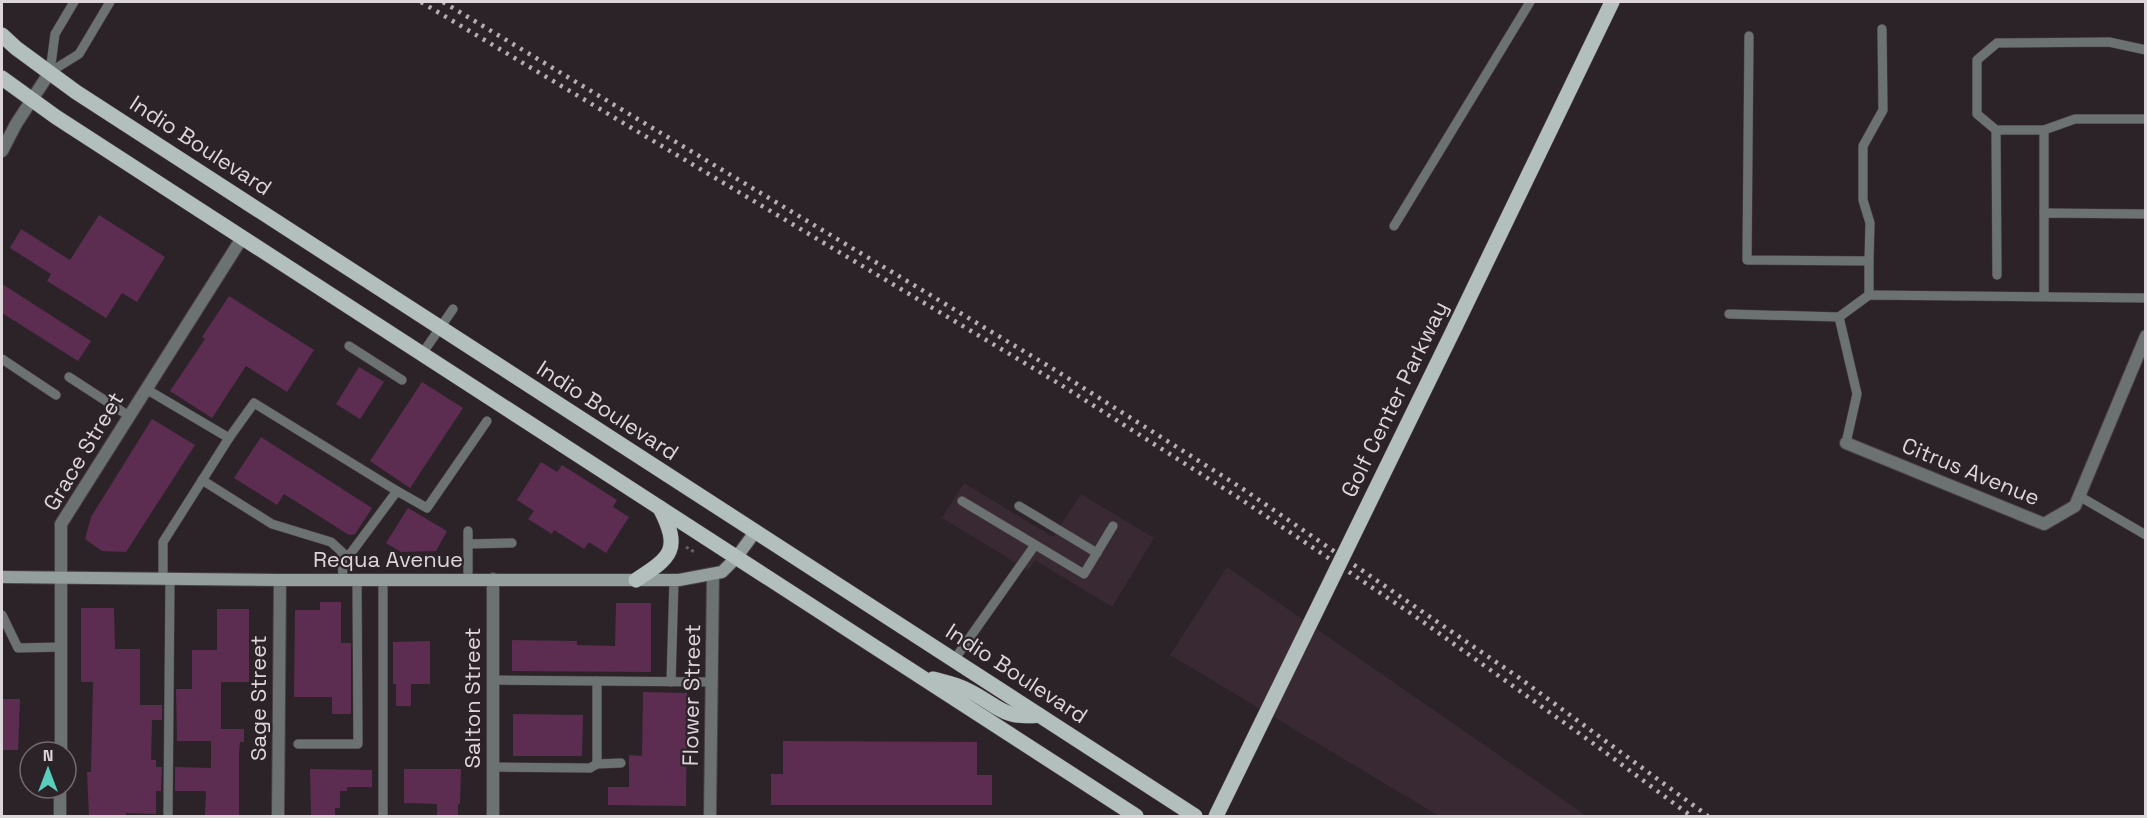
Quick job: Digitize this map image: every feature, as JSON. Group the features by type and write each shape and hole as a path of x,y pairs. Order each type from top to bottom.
{"main road":[{"name":"Golf Center Parkway","path":"1216,816 1612,2"},
{"name":"Indio Boulevard","path":"2,35 76,92 1195,816"},
{"path":"2,78 242,238 1137,816"},
{"path":"636,580 661,564 671,547 672,538 669,526 660,508"},
{"path":"916,674 965,688 1005,713 1022,717 1039,715"}],"street":[{"path":"2,151 50,72"},
{"name":"Grace Street","path":"61,740 61,524 242,238"},
{"name":"Citrus Avenue","path":"1845,443 2044,524 2075,506 2145,336"},
{"name":"Requa Avenue","path":"2,577 674,580 722,572 736,558 755,532"},
{"name":"Flower Street","path":"710,816 713,574"},
{"name":"Salton Street","path":"493,816 494,579"},
{"name":"Sage Street","path":"278,816 280,580"},
{"path":"60,800 60,816"}],"lane":[{"path":"50,72 54,34 74,2"},
{"path":"50,72 79,54 110,2"},
{"path":"1394,226 1530,2"},
{"path":"1869,295 1870,223 1863,200 1863,146 1883,110 1882,29"},
{"path":"1749,36 1747,260 1869,261"},
{"path":"2145,50 2109,42 1997,43 1977,60 1977,114 1996,130 2044,130 2074,119 2145,119"},
{"path":"1996,130 1997,275"},
{"path":"2044,130 2044,296"},
{"path":"2044,213 2145,214"},
{"path":"1729,314 1839,317 1869,295 2145,298"},
{"path":"422,354 453,309"},
{"path":"1839,317 1857,394 1845,443"},
{"path":"349,346 402,380"},
{"path":"2,359 56,395"},
{"path":"69,377 129,416"},
{"path":"146,389 229,438"},
{"path":"168,816 167,578 163,542 254,403 427,508 487,422"},
{"path":"202,480 272,524 331,542 342,552 343,580"},
{"path":"342,557 351,553 397,491"},
{"path":"2079,496 2145,535"},
{"path":"962,501 1084,574 1113,526"},
{"path":"1019,506 1097,553"},
{"path":"468,531 468,579"},
{"path":"468,544 512,543"},
{"path":"954,660 1035,545"},
{"path":"298,744 358,744 357,580"},
{"path":"383,580 383,816"},
{"path":"671,681 674,580"},
{"path":"2,615 18,648 62,647"},
{"path":"493,680 712,682"},
{"path":"597,681 597,764"},
{"path":"493,766 590,768 597,764 621,763"}],"path":[{"path":"680,542 696,553"}],"shaded area":[{"path":"964,483 1053,537 1081,494 1154,538 1112,607 1035,560 1028,570 942,518"},
{"path":"1227,567 1585,816 1439,816 1170,655"}],"building":[{"path":"99,215 165,257 137,302 122,293 106,318 47,281 51,274 10,248 21,229 70,260"},
{"path":"2,284 91,341 78,361 2,313"},
{"path":"229,296 314,350 287,392 246,366 212,418 170,391 205,339 202,337"},
{"path":"359,367 384,382 360,419 336,404"},
{"path":"422,382 463,408 410,488 370,461"},
{"path":"152,419 195,445 126,552 102,551 85,539 91,517"},
{"path":"261,437 372,508 355,534 349,535 284,494 277,505 234,478"},
{"path":"541,462 557,472 562,465 617,500 613,507 629,517 606,553 589,542 584,549 554,530 552,534 528,519 534,511 517,500"},
{"path":"408,508 447,531 436,551 401,552 386,543"},
{"path":"320,602 341,602 341,643 351,643 351,714 332,714 332,697 294,697 295,610 320,610"},
{"path":"616,603 651,603 651,672 512,671 512,640 577,641 577,645 615,646"},
{"path":"81,608 114,608 115,649 140,649 140,705 162,705 162,720 152,720 151,760 156,760 156,767 162,767 161,791 156,791 156,814 126,813 126,816 89,816 87,772 91,772 93,682 81,682"},
{"path":"217,609 249,609 249,682 221,682 221,729 244,729 244,742 240,742 239,753 239,816 205,816 206,791 175,791 175,767 211,768 211,741 177,741 176,689 192,689 192,650 217,650"},
{"path":"430,641 430,684 411,684 411,706 396,706 396,684 393,684 393,642"},
{"path":"643,692 687,693 686,806 608,805 608,787 629,787 629,755 642,756"},
{"path":"2,699 20,699 18,750 2,750"},
{"path":"513,714 583,715 582,756 513,756"},
{"path":"783,741 977,742 977,775 992,775 992,805 771,805 771,774 783,774"},
{"path":"310,769 372,770 372,787 347,787 347,791 340,791 340,808 335,808 335,816 311,816"},
{"path":"404,769 461,769 458,816 437,816 437,804 404,803"}],"railway":[{"path":"421,2 1058,383 1242,500 1419,619 1691,816"},
{"path":"443,2 1055,370 1240,487 1518,677 1708,816"}]}
